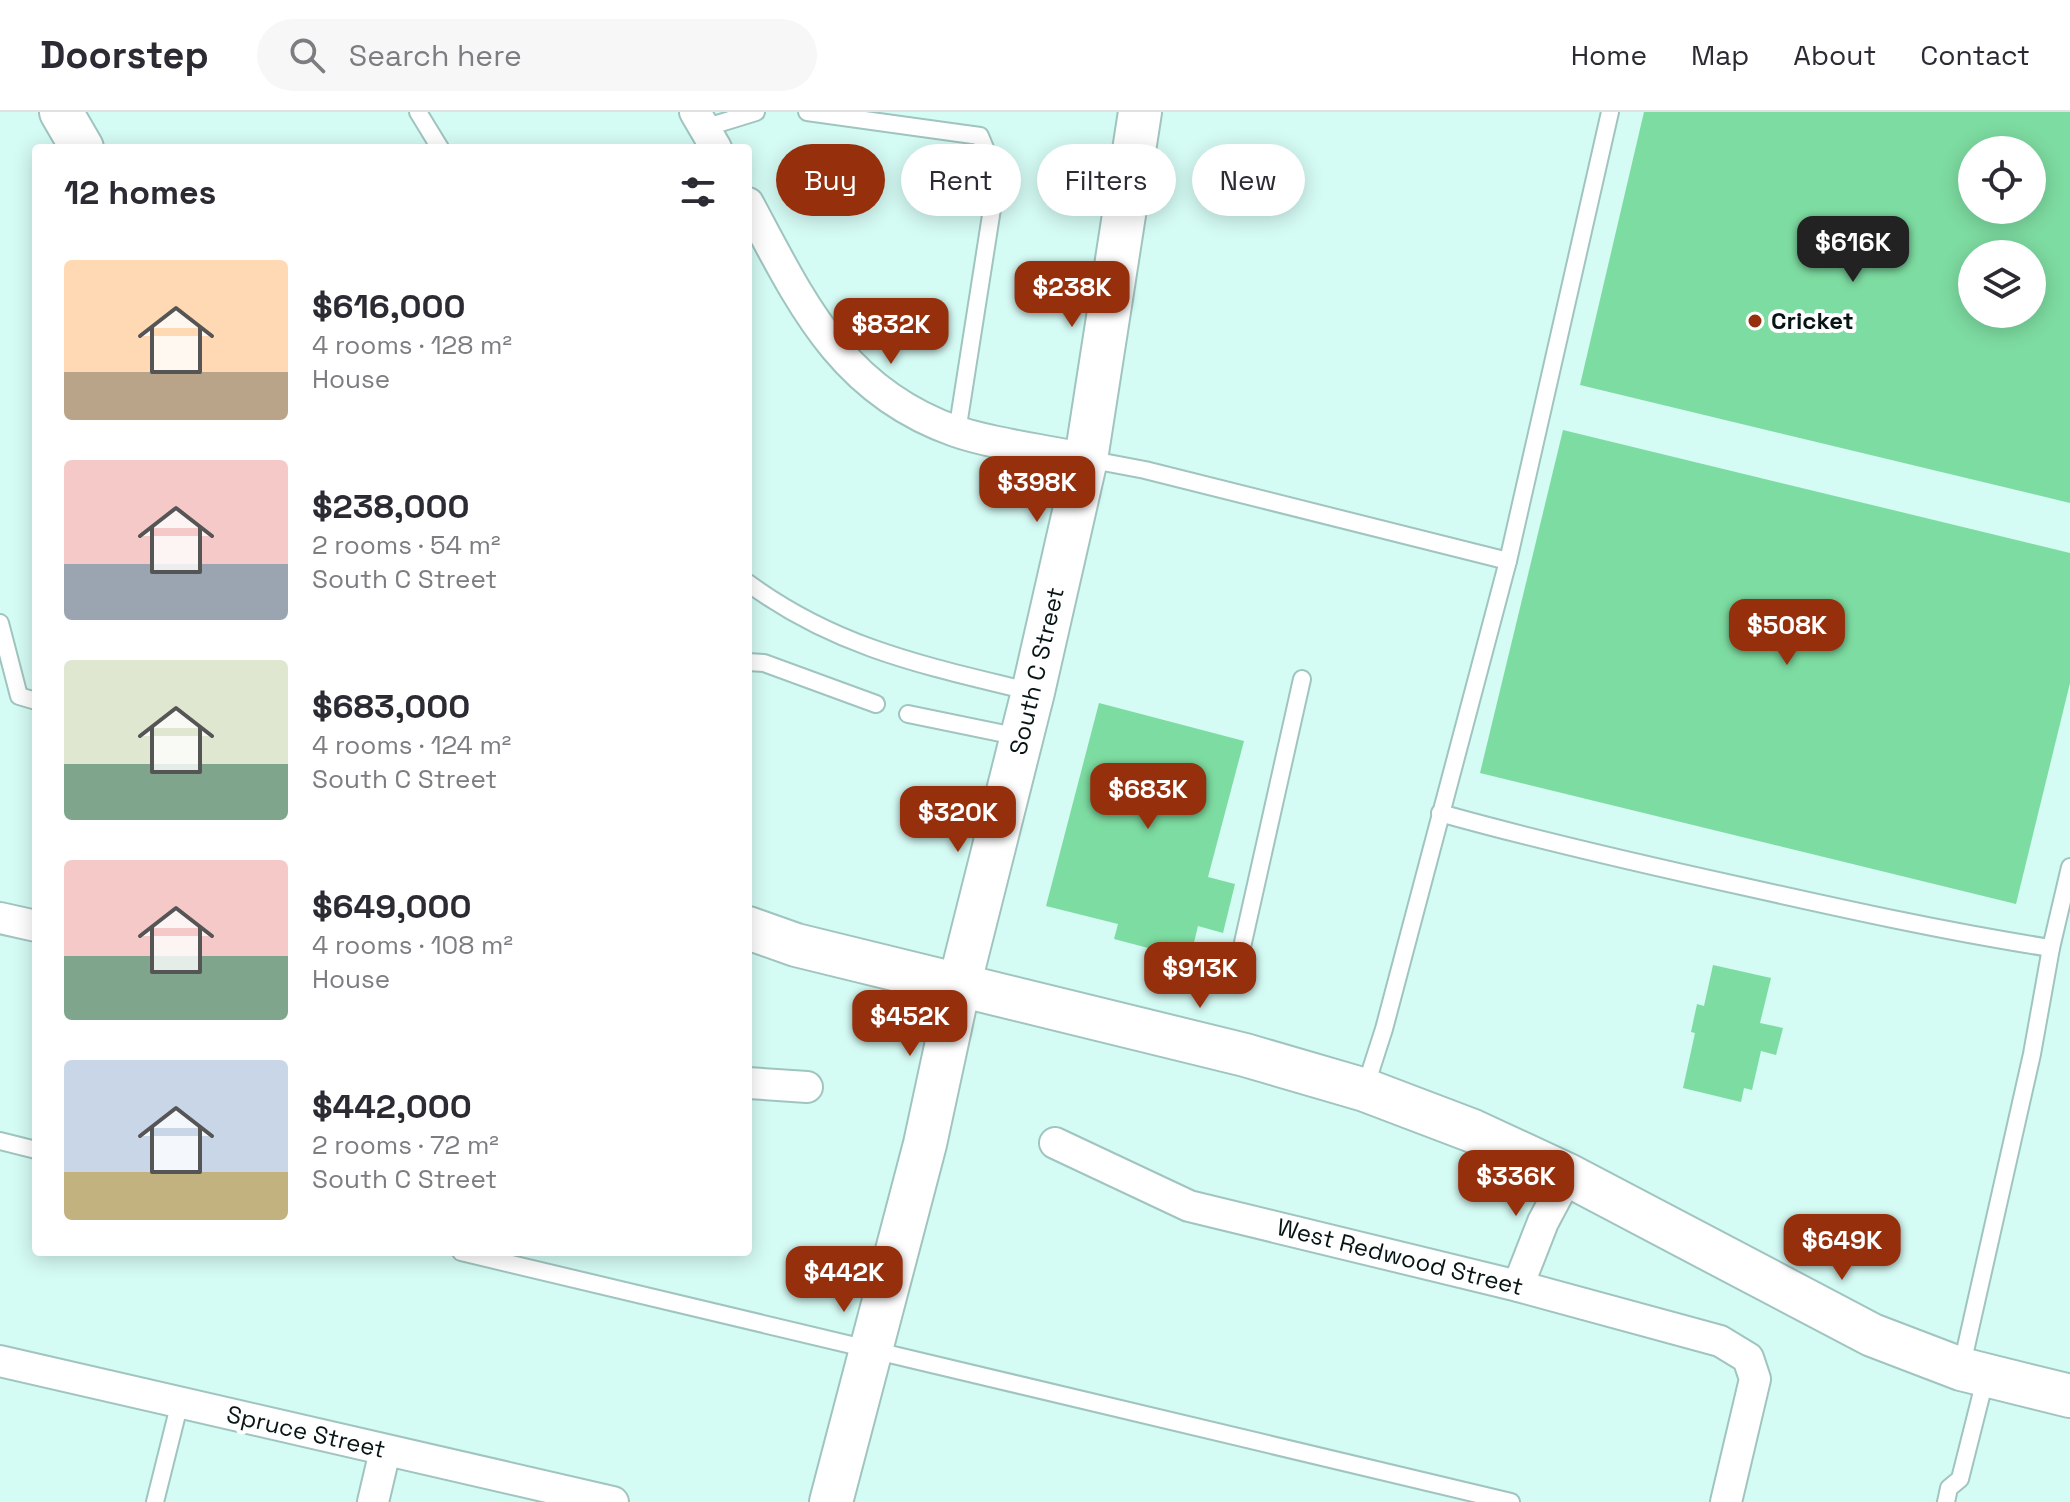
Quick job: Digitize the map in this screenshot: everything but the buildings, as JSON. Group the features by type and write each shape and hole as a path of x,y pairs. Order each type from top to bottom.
{"main road":[{"path":"61,112 80,144"},
{"name":"South C Street","path":"831,1502 925,1144 959,986 1022,738 1086,459 1140,112"},
{"path":"752,929 796,945 1245,1055 1365,1090 1473,1131 1568,1175 1872,1335 1974,1373 2070,1396"}],"street":[{"path":"752,210 801,301 838,352 877,391 914,413 957,432 1086,459"},
{"path":"0,918 32,925"},
{"path":"752,1083 807,1087"},
{"name":"West Redwood Street","path":"1055,1143 1189,1206 1518,1286 1720,1341 1748,1358 1755,1379 1726,1502"},
{"path":"1518,1286 1543,1222 1568,1175"},
{"name":"Spruce Street","path":"0,1361 600,1500"},
{"path":"373,1502 385,1451"}],"lane":[{"path":"418,112 438,144"},
{"path":"705,129 756,112"},
{"path":"807,112 980,136 997,177 957,432"},
{"path":"1365,1090 1384,1029 1508,561 1610,112"},
{"path":"1086,459 1145,470 1508,561"},
{"path":"752,586 775,603 830,633 896,658 1033,692"},
{"path":"0,623 19,696 32,700"},
{"path":"752,662 764,663 876,704"},
{"path":"1240,956 1302,679"},
{"path":"908,714 1022,738"},
{"path":"1440,813 1523,836 1871,915 1970,936 2051,948"},
{"path":"1946,1502 1949,1488 1960,1479 1974,1373 2051,948 2070,867"},
{"path":"0,1141 32,1149"},
{"path":"478,1256 1511,1502"},
{"path":"155,1502 180,1402"}],"place":[{"name":"Cricket","path":"1755,321"}]}
